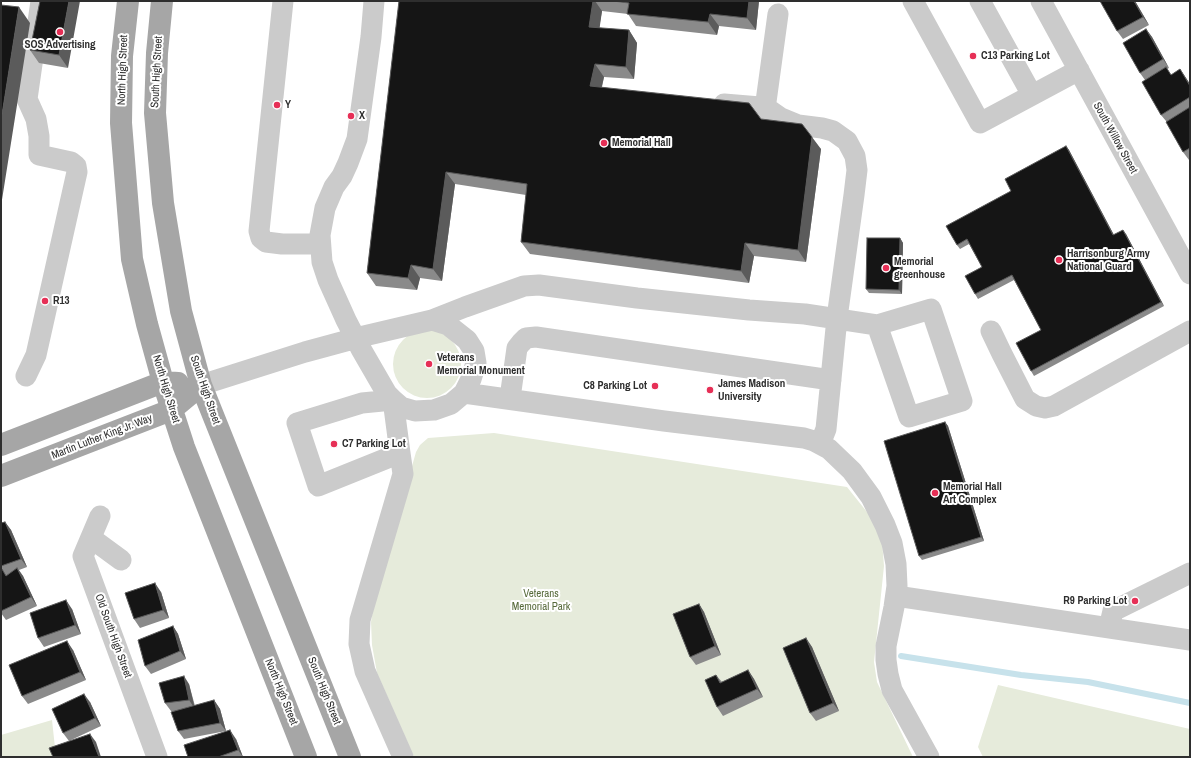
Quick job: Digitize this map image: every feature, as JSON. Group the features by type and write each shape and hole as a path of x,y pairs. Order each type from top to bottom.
{"main road":[{"name":"North High Street","path":"128,1 122,56 122,123 132,259 147,324 171,410 184,447 306,757"},
{"name":"South High Street","path":"162,1 157,53 155,113 163,203 180,310 201,385 350,757"},
{"path":"1,445 163,382 201,385"},
{"name":"Martin Luther King Jr. Way","path":"1,476 171,410 201,385"}],"street":[{"path":"26,376 36,355 40,341 77,172 75,165 68,160 39,155 39,136 36,119 27,99 41,1"},
{"path":"283,1 259,231 261,238 266,242 282,244 320,244"},
{"path":"374,1 371,37 357,139 342,176 334,187 325,208 321,226 320,244 322,262 328,280 356,338 387,394 401,407 415,411 434,410 451,404 464,393 471,379 476,363 474,351 467,340 448,325 432,320"},
{"path":"914,1 980,123 1078,70"},
{"path":"980,1 1032,95"},
{"name":"South Willow Street","path":"1041,1 1190,274"},
{"path":"765,109 778,14"},
{"path":"704,102 765,109 791,123 833,131 847,141 855,156 857,170 856,182 837,318 826,430 820,444"},
{"path":"201,385 305,352 432,320 524,286 539,285 641,298 837,318 877,325 931,309 962,401 909,417 877,325"},
{"path":"991,331 1025,399 1036,406 1045,408 1054,406 1190,331"},
{"path":"510,398 517,348 526,338 536,337 830,380"},
{"path":"464,393 510,398 664,421 804,438 820,444 834,453 852,471 864,486 880,514 892,543 897,575 896,596 886,646 888,674 892,690 929,757"},
{"path":"392,400 403,474 360,620 359,634 360,648 365,671 403,757"},
{"path":"392,400 362,403 297,423 318,486 400,453"},
{"name":"Old South High Street","path":"100,516 83,556 157,757"},
{"path":"91,538 121,560"},
{"path":"1109,628 1113,611 1190,573"},
{"path":"896,596 1190,640"}],"green space":[{"path":"427,330 440,333 451,340 458,351 461,364 458,377 451,388 440,395 427,398 414,395 403,388 396,377 393,364 396,351 403,340 414,333"},
{"name":"Veterans Memorial Park","path":"494,433 847,487 871,517 882,541 884,566 874,662 877,682 913,757 414,757 377,673 372,645 371,622 375,597 416,452 420,445 428,438"},
{"path":"998,685 1190,729 1190,757 983,757 978,747"},
{"path":"52,720 56,757 1,757 1,735"}],"building":[{"path":"40,1 69,1 59,55 30,50"},
{"name":"Memorial Hall","path":"399,1 593,1 589,27 629,30 626,67 595,64 590,86 749,103 761,119 802,124 812,137 798,250 745,243 741,271 521,242 527,184 446,172 433,269 411,265 408,278 367,273"},
{"path":"613,1 749,1 747,18 710,14 708,22 627,14 629,3"},
{"path":"1100,1 1134,1 1143,17 1117,31"},
{"path":"1,5 19,7 1,121"},
{"path":"1146,29 1163,59 1140,73 1123,43"},
{"path":"1166,67 1171,75 1180,69 1190,86 1190,97 1161,115 1142,82"},
{"path":"1190,107 1190,148 1183,152 1166,122"},
{"name":"Harrisonburg Army National Guard","path":"1066,146 1113,235 1123,230 1161,302 1031,371 1016,343 1041,330 1012,275 975,294 965,276 982,267 967,239 957,245 946,226 1011,191 1005,179"},
{"name":"Memorial greenhouse","path":"867,238 900,238 899,290 866,289"},
{"name":"Memorial Hall Art Complex","path":"945,422 981,537 919,556 884,441"},
{"path":"5,522 21,559 1,566 1,523"},
{"path":"17,568 31,597 1,611 1,569 6,576"},
{"path":"155,583 163,610 134,619 125,593"},
{"path":"66,600 75,625 38,638 30,613"},
{"path":"699,604 715,646 690,657 673,614"},
{"path":"173,626 180,651 145,666 138,640"},
{"path":"806,638 833,703 810,713 783,648"},
{"path":"67,641 80,672 22,696 9,665"},
{"path":"748,670 757,689 717,707 705,680 716,675 720,683"},
{"path":"184,676 189,700 165,703 159,683"},
{"path":"84,694 95,718 63,733 52,709"},
{"path":"214,700 220,723 178,731 171,712"},
{"path":"230,730 238,750 218,757 188,757 184,745"},
{"path":"90,734 99,757 53,757 49,748"}],"waterway":[{"path":"901,656 1021,675 1088,682 1190,703"}],"place":[{"name":"SOS Advertising","path":"60,32"},
{"name":"C13 Parking Lot","path":"973,56"},
{"name":"Y","path":"277,105"},
{"name":"X","path":"351,116"},
{"name":"Memorial Hall","path":"604,143"},
{"name":"Harrisonburg Army National Guard","path":"1059,260"},
{"name":"Memorial greenhouse","path":"886,268"},
{"name":"R13","path":"45,301"},
{"name":"Veterans Memorial Monument","path":"429,364"},
{"name":"C8 Parking Lot","path":"655,386"},
{"name":"James Madison University","path":"710,390"},
{"name":"C7 Parking Lot","path":"334,444"},
{"name":"Memorial Hall Art Complex","path":"935,493"},
{"name":"R9 Parking Lot","path":"1135,601"}]}
